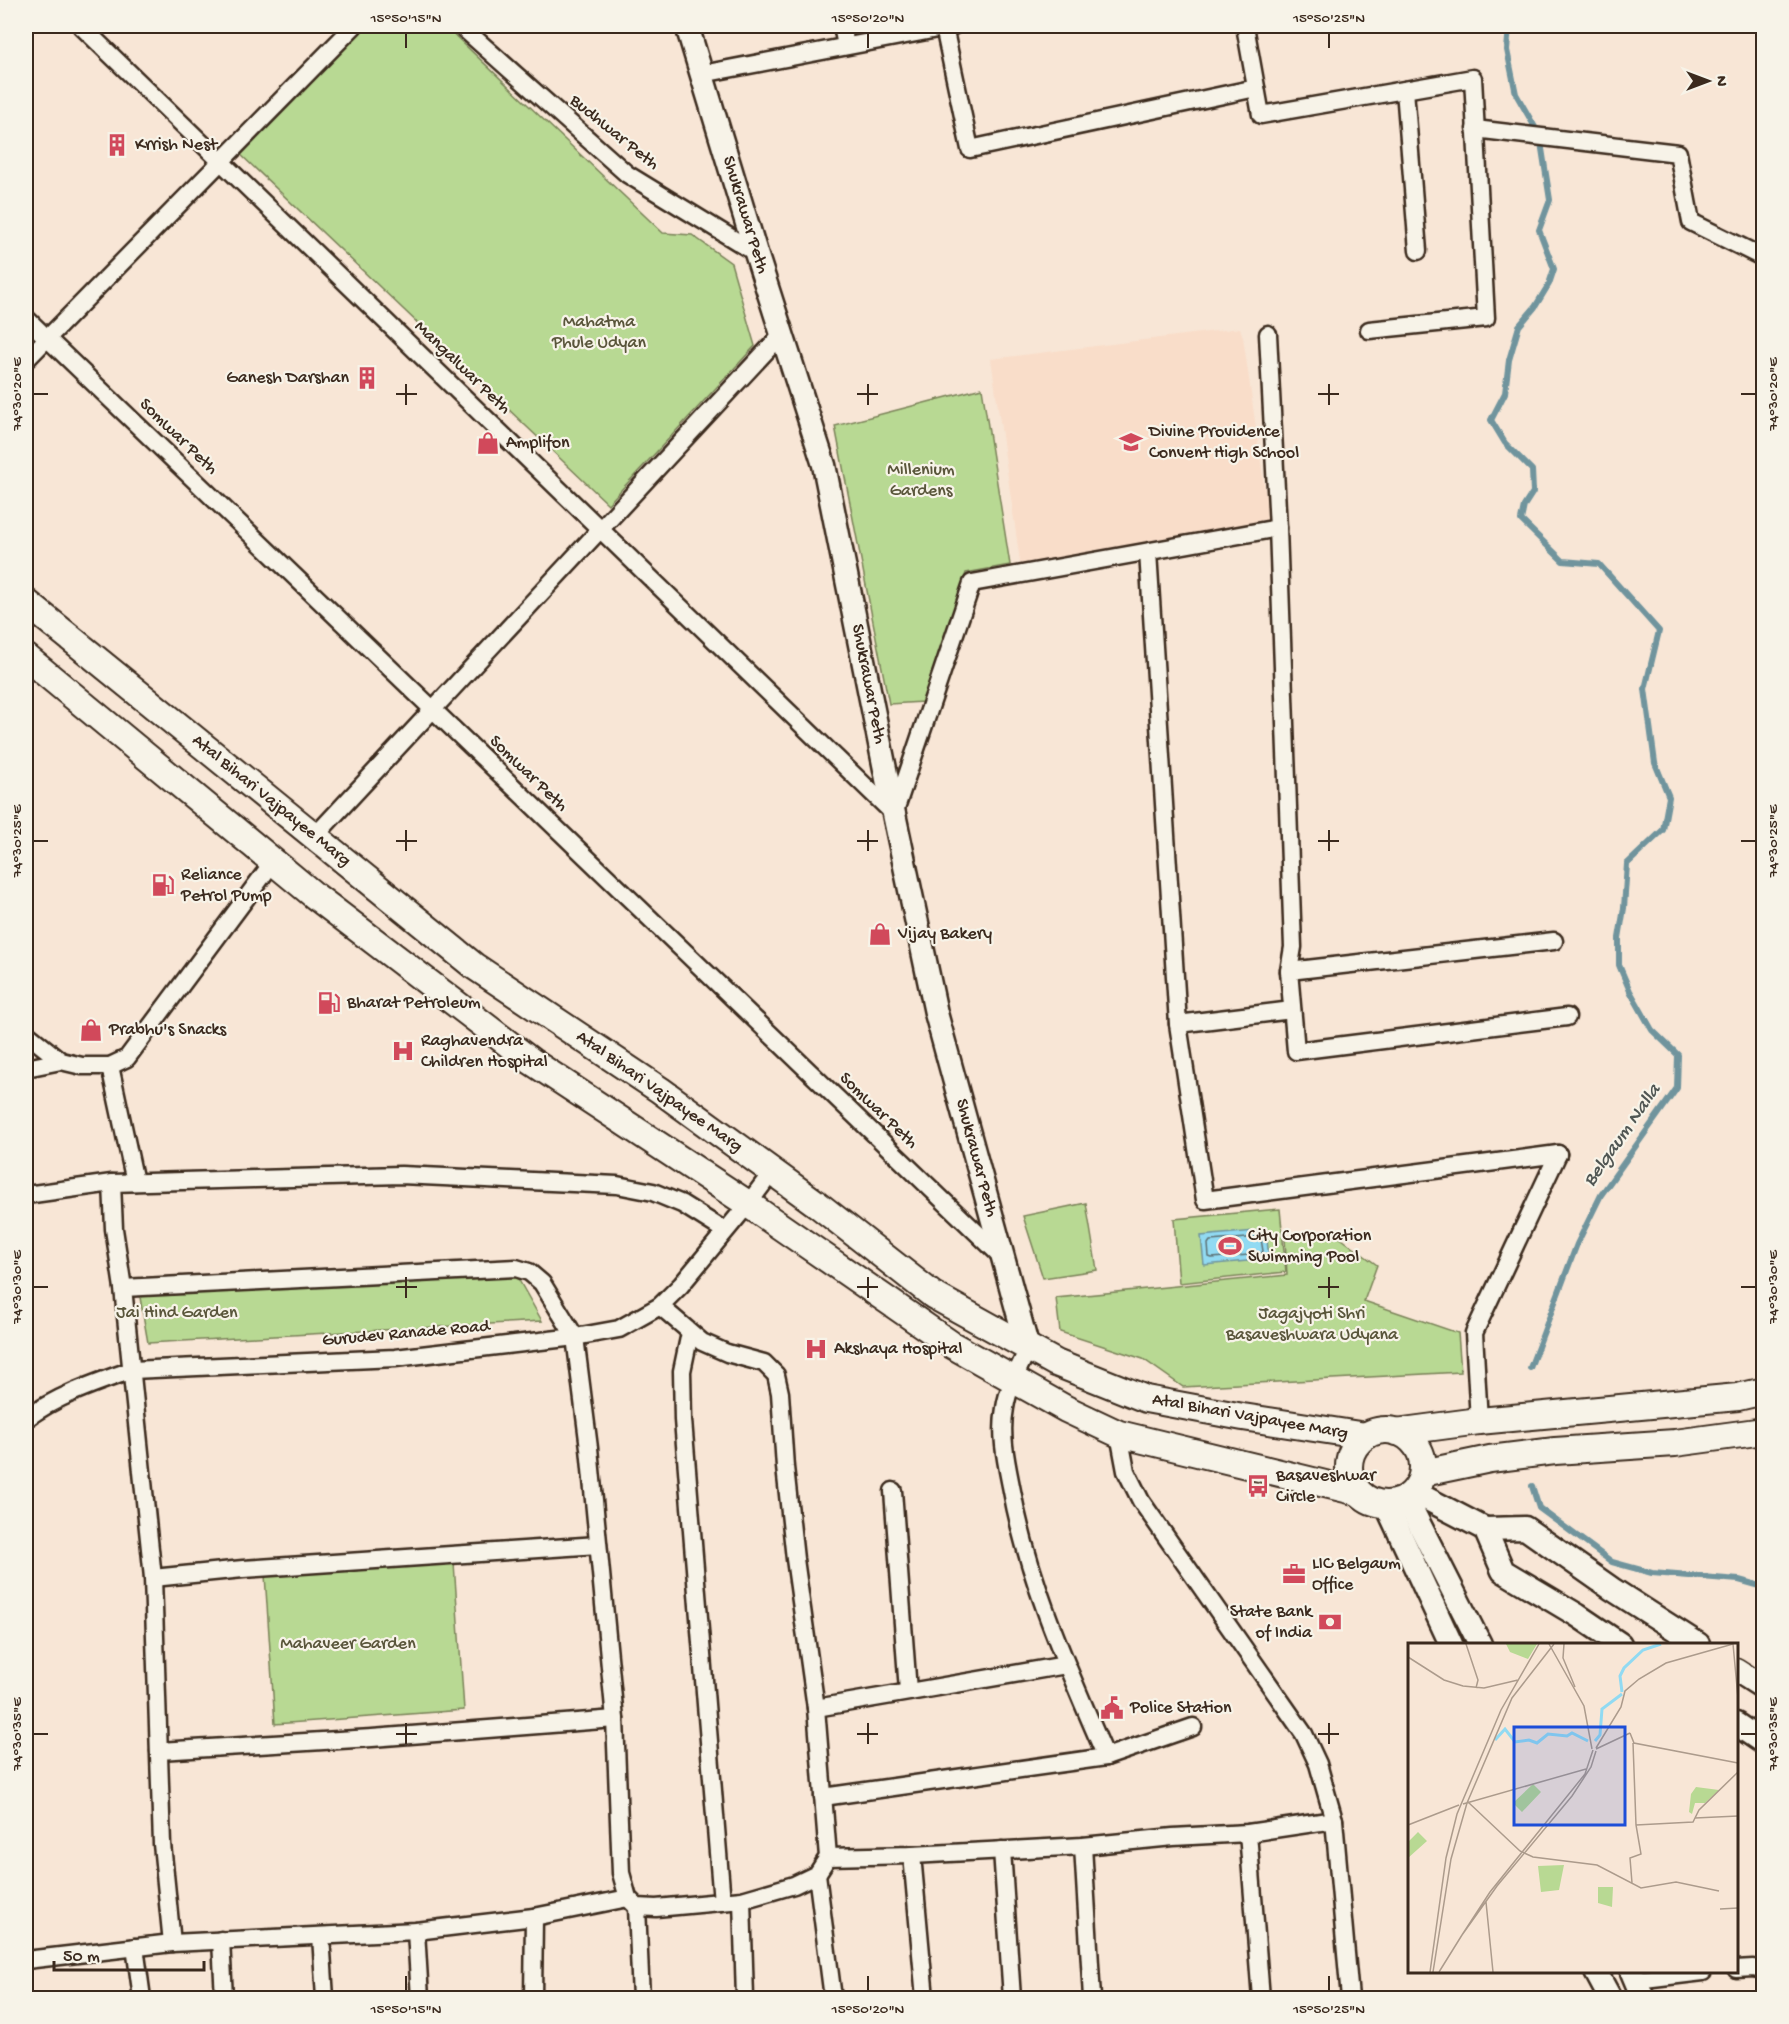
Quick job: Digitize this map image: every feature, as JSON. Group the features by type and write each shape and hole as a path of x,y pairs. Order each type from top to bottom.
{"main road":[{"name":"Atal Bihari Vajpayee Marg","path":"26,603 474,966 660,1090 817,1204 933,1295 1056,1363 1146,1399 1366,1436"},
{"path":"26,657 273,862 531,1060 748,1204 952,1345 1066,1409 1119,1434 1358,1492 1375,1503 1490,1459 1555,1451 1675,1443 1764,1431"},
{"path":"1396,1432 1479,1420 1738,1397 1764,1391"},
{"path":"1358,1492 1350,1473 1352,1451 1366,1436 1386,1430 1406,1436 1414,1443 1423,1462 1407,1492"}],"street":[{"name":"Mangalwar Peth","path":"81,26 894,814"},
{"path":"26,360 354,26"},
{"name":"Budhwar Peth","path":"461,26 627,174 756,253"},
{"name":"Shukrawar Peth","path":"687,26 824,465 936,1013 1028,1349"},
{"path":"842,26 846,46"},
{"path":"702,74 949,26 970,149 1256,88"},
{"path":"1245,26 1261,115 1473,78 1486,318 1369,330"},
{"path":"1405,90 1418,250"},
{"path":"1475,129 1678,153 1691,222 1764,258"},
{"name":"Somwar Peth","path":"26,318 1004,1259"},
{"path":"315,837 783,333"},
{"path":"1268,334 1278,528 1293,947 1289,971 1296,1051 1567,1017"},
{"path":"894,814 972,583 1278,528"},
{"path":"1148,552 1178,1024 1205,1200 1558,1154 1474,1333 1479,1420"},
{"path":"26,1068 61,1061 82,1066 110,1066 127,1058 273,862"},
{"path":"1289,971 1554,941"},
{"path":"1178,1024 1292,1010"},
{"path":"26,1033 61,1061"},
{"path":"110,1066 135,1182"},
{"name":"Gurudev Ranade Road","path":"26,1419 61,1398 132,1370 394,1359 576,1337 619,1329 660,1306 681,1285 772,1172"},
{"path":"26,1195 112,1183 401,1175 617,1185 653,1192 682,1204 725,1231"},
{"path":"112,1183 114,1229 123,1288 153,1578 162,1844 172,1942"},
{"path":"123,1288 516,1268 529,1272 542,1283 576,1337 590,1448 615,1719 621,1873 632,1902 640,1998"},
{"path":"26,1960 172,1942 416,1931 534,1917 632,1902 656,1908 741,1900 794,1885 817,1874 828,1857 816,1708 795,1559 780,1393 776,1375 764,1363 727,1353 702,1342 660,1306"},
{"path":"690,1333 682,1371 683,1420 722,1902"},
{"path":"1028,1349 1013,1379 1005,1409 1004,1438 1018,1528 1048,1621 1106,1757"},
{"path":"1119,1434 1126,1471 1141,1501 1304,1734 1318,1764 1334,1820 1350,1998"},
{"path":"893,1491 908,1690"},
{"path":"1407,1492 1485,1529 1526,1528 1612,1589 1696,1643"},
{"path":"1407,1492 1451,1643"},
{"path":"1407,1492 1480,1643"},
{"path":"1485,1529 1503,1571 1577,1615 1619,1643"},
{"path":"153,1578 243,1569 598,1545"},
{"path":"816,1708 908,1690 974,1682 1066,1665"},
{"path":"1738,1671 1764,1688"},
{"path":"159,1751 615,1719"},
{"path":"1738,1725 1764,1743"},
{"path":"823,1797 1106,1757 1193,1727"},
{"path":"828,1857 1083,1846 1173,1837 1248,1833 1334,1820"},
{"path":"1248,1833 1261,1998"},
{"path":"1083,1846 1092,1998"},
{"path":"1002,1850 1012,1998"},
{"path":"912,1855 925,1998"},
{"path":"817,1874 833,1998"},
{"path":"741,1900 745,1998"},
{"path":"533,1998 534,1917"},
{"path":"416,1931 420,1998"},
{"path":"321,1936 325,1998"},
{"path":"220,1940 224,1998"},
{"path":"135,1947 142,1998"},
{"path":"1738,1969 1764,1970"},
{"path":"1597,1973 1610,1998"},
{"path":"1637,1983 1692,1973"}],"shaded area":[{"name":"Divine Providence Convent High School","path":"1240,328 1270,526 1021,568 991,359"}],"green space":[{"name":"Mahatma Phule Udyan","path":"359,26 445,26 663,233 692,235 731,263 755,346 608,504 239,153"},
{"name":"Millenium Gardens","path":"982,388 1010,565 966,573 923,702 889,704 835,426"},
{"path":"1086,1203 1097,1270 1043,1278 1023,1216"},
{"name":"City Corporation Swimming Pool","path":"1280,1209 1286,1272 1179,1283 1174,1219"},
{"name":"Jagajyoti Shri Basaveshwara Udyana","path":"1335,1234 1377,1265 1364,1301 1458,1333 1461,1372 1183,1387 1143,1359 1060,1332 1056,1298 1287,1275 1285,1238"},
{"name":"Jai Hind Garden","path":"516,1275 542,1321 148,1343 138,1286"},
{"name":"Mahaveer Garden","path":"454,1563 464,1710 275,1724 265,1575"}],"water":[{"name":"City Corporation Swimming Pool","path":"1266,1230 1269,1259 1204,1265 1201,1236"}],"waterway":[{"name":"Belgaum Nalla","path":"1509,26 1507,50 1516,94 1540,136 1550,200 1539,230 1554,269 1549,284 1535,307 1519,326 1509,360 1505,393 1491,420 1505,443 1532,470 1533,492 1524,506 1521,520 1563,561 1599,564 1659,631 1645,689 1655,763 1669,797 1663,830 1627,864 1619,938 1619,965 1630,991 1652,1030 1678,1055 1677,1088 1601,1195 1577,1244 1530,1368"},
{"name":"Belgaum Nalla","path":"1532,1486 1539,1508 1612,1562 1652,1573 1739,1580 1764,1587"}],"place":[{"name":"Krrish Nest","path":"117,145"},
{"name":"Ganesh Darshan","path":"367,378"},
{"name":"Divine Providence Convent High School","path":"1131,442"},
{"name":"Amplifon","path":"488,443"},
{"name":"Reliance Petrol Pump","path":"163,885"},
{"name":"Vijay Bakery","path":"880,934"},
{"name":"Bharat Petroleum","path":"329,1003"},
{"name":"Prabhu's Snacks","path":"91,1030"},
{"name":"Raghavendra Children Hospital","path":"403,1051"},
{"name":"City Corporation Swimming Pool","path":"1230,1246"},
{"name":"Akshaya Hospital","path":"816,1349"},
{"name":"Basaveshwar Circle","path":"1258,1486"},
{"name":"LIC Belgaum Office","path":"1294,1574"},
{"name":"State Bank of India","path":"1330,1622"},
{"name":"Police Station","path":"1112,1708"}]}
